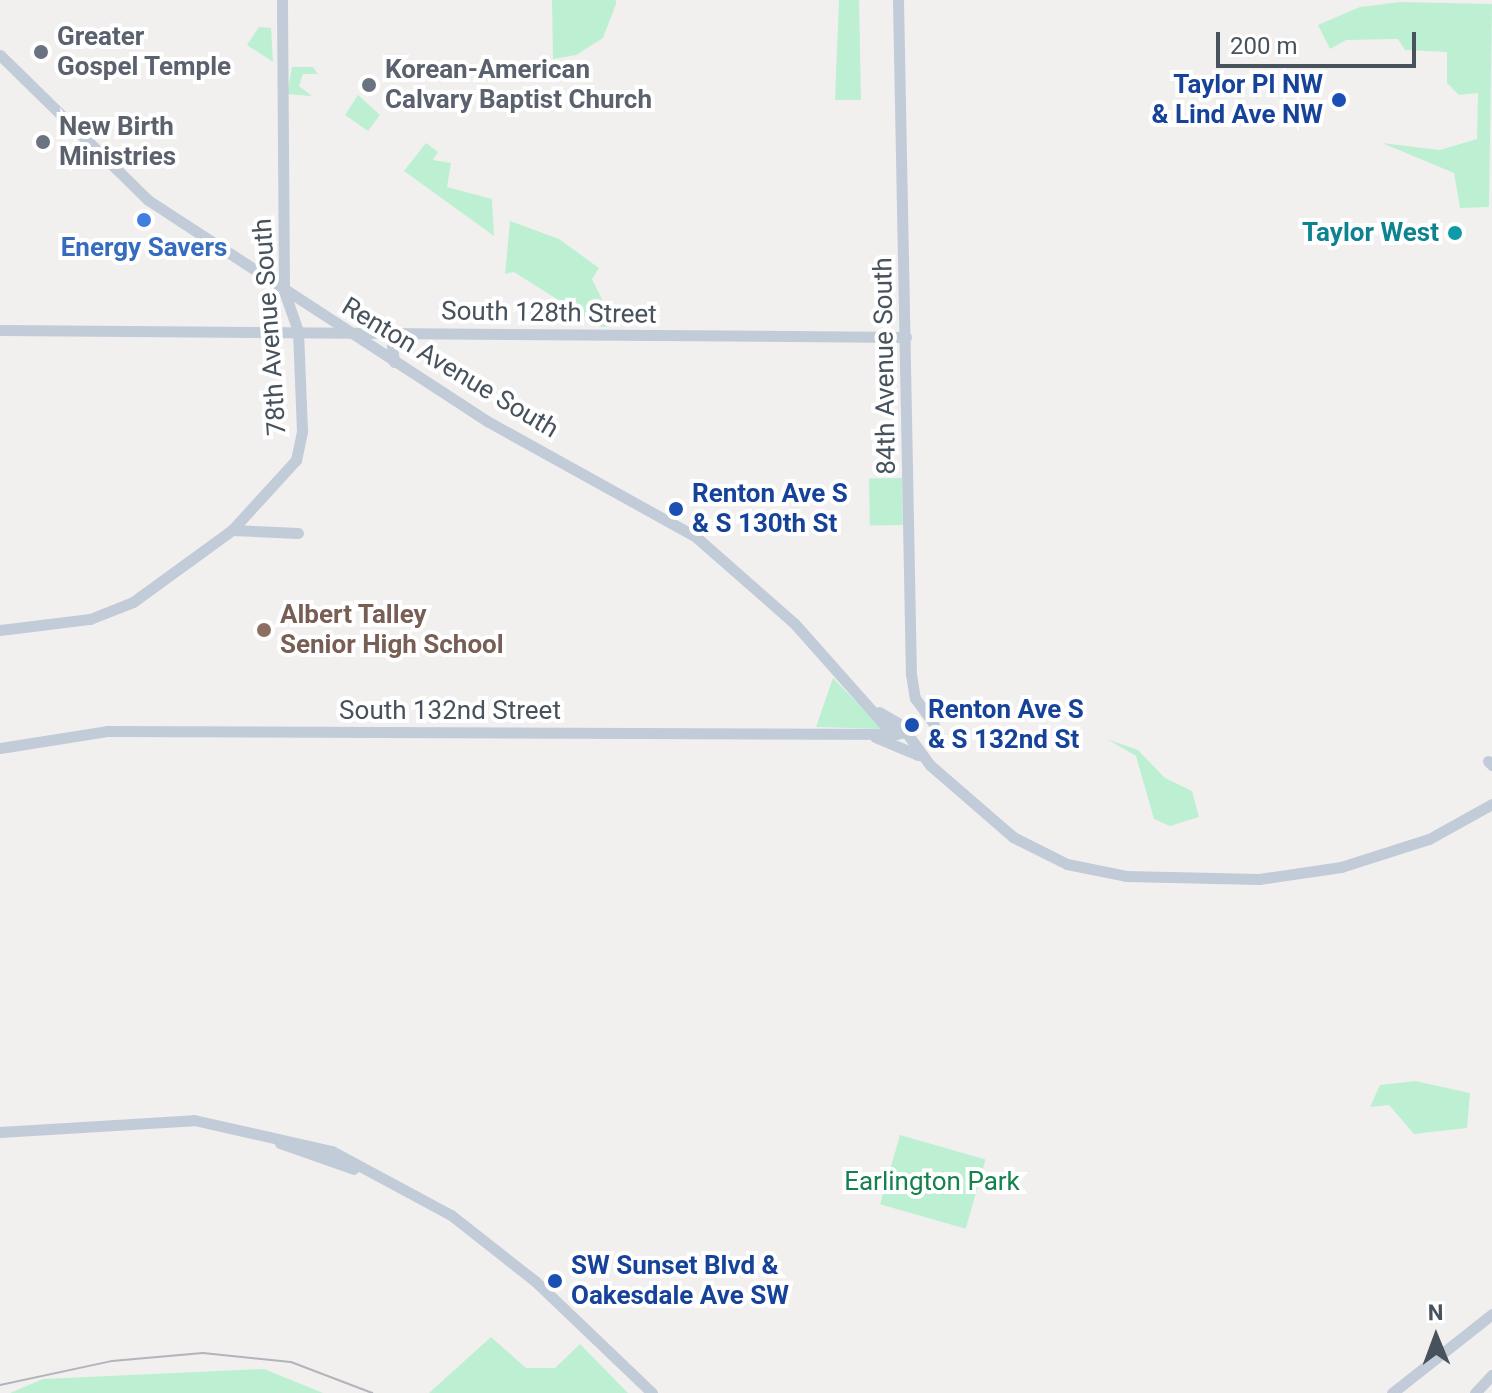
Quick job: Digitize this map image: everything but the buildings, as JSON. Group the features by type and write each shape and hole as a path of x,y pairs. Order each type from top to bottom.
{"street":[{"name":"78th Avenue South","path":"0,630 103,616 232,530 296,460 302,431 298,331 284,291 282,0"},
{"name":"84th Avenue South","path":"898,0 911,685 934,724"},
{"name":"Renton Avenue South","path":"0,55 127,184 394,362 696,537 794,623 879,712 890,731 902,733 923,757 1013,837 1094,871 1259,879 1341,867 1429,839 1492,804"},
{"name":"South 128th Street","path":"0,330 906,337"},
{"path":"394,362 392,346 400,333"},
{"path":"232,530 298,533"},
{"name":"South 132nd Street","path":"0,748 107,731 902,733"},
{"path":"871,735 923,757"},
{"path":"0,1132 194,1120 297,1140 393,1183 451,1215 535,1281 652,1393"},
{"path":"0,1138 194,1128 290,1146 393,1183"},
{"path":"1392,1393 1492,1314"},
{"path":"1475,1393 1492,1375"}],"green space":[{"path":"552,0 616,0 616,4 603,38 576,55 553,59"},
{"path":"839,0 859,0 861,100 835,100"},
{"path":"1400,2 1492,4 1489,207 1460,208 1454,173 1382,143 1440,150 1477,139 1478,93 1459,95 1447,83 1447,52 1405,50 1398,39 1346,40 1330,49 1318,25 1360,7"},
{"path":"259,27 271,28 273,62 247,45"},
{"path":"292,67 313,67 318,74 303,74 299,86 312,96 287,94"},
{"path":"358,95 380,115 368,131 345,115"},
{"path":"426,143 438,152 433,160 451,163 447,187 492,199 494,236 404,171"},
{"path":"510,221 559,239 599,268 592,279 615,326 601,327 514,272 505,274"},
{"path":"902,478 903,525 870,526 869,479"},
{"path":"833,678 883,729 816,727"},
{"path":"1107,739 1138,750 1165,778 1192,791 1199,817 1170,826 1154,819 1136,756"},
{"path":"1415,1081 1470,1093 1467,1128 1414,1134 1389,1105 1370,1107 1380,1085"},
{"name":"Earlington Park","path":"900,1135 986,1160 966,1229 880,1204"},
{"path":"491,1337 526,1368 555,1368 580,1344 628,1393 429,1393"},
{"path":"264,1369 323,1393 10,1393 43,1379"}],"railway":[{"path":"0,1385 112,1361 203,1353 291,1362 372,1393"}],"place":[{"name":"Greater Gospel Temple","path":"41,52"},
{"name":"Korean-American Calvary Baptist Church","path":"369,85"},
{"name":"Taylor Pl NW & Lind Ave NW","path":"1339,100"},
{"name":"New Birth Ministries","path":"43,142"},
{"name":"Energy Savers","path":"144,220"},
{"name":"Taylor West","path":"1455,233"},
{"name":"Renton Ave S & S 130th St","path":"676,509"},
{"name":"Albert Talley Senior High School","path":"264,630"},
{"name":"Renton Ave S & S 132nd St","path":"912,725"},
{"name":"SW Sunset Blvd & Oakesdale Ave SW","path":"555,1281"}]}
